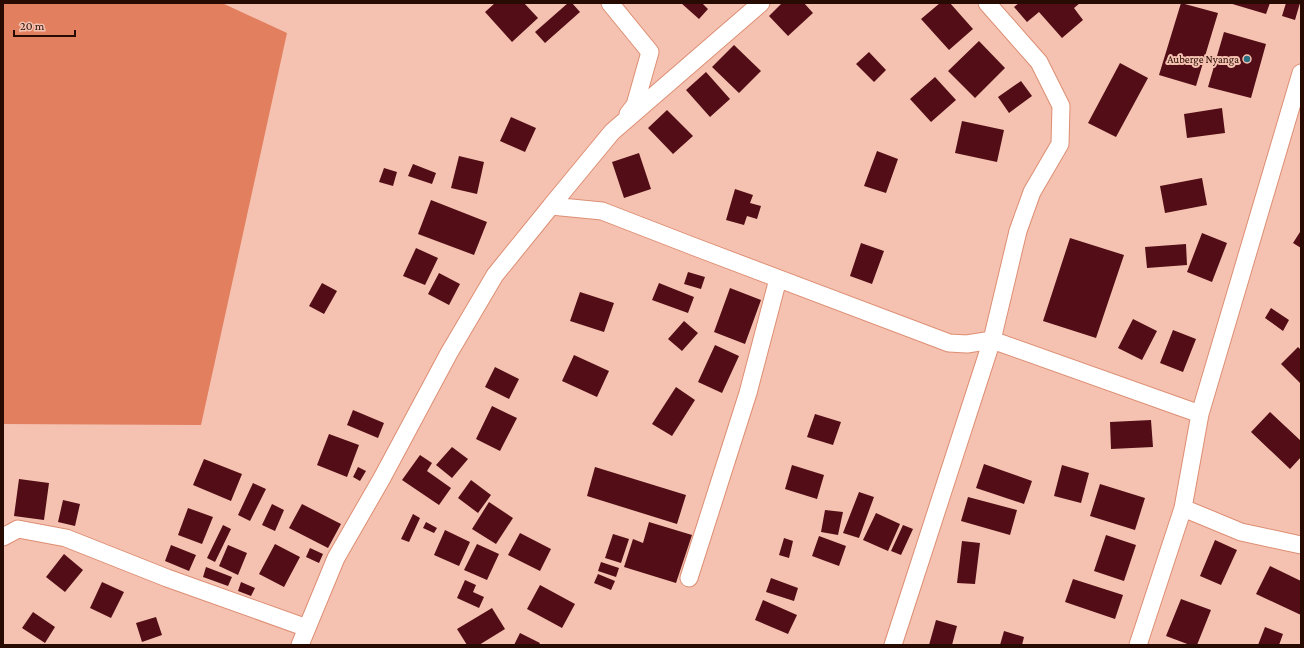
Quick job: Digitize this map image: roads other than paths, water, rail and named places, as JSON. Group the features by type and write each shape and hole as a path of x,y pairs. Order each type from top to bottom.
{"street":[{"path":"300,645 336,558 382,478 453,346 495,275 635,105 650,52 610,3"},
{"path":"612,132 761,3"},
{"path":"893,645 992,340 1018,231 1032,192 1060,144 1061,106 1039,62 987,3"},
{"path":"1138,645 1183,508 1200,414 1301,73"},
{"path":"551,206 602,211 949,343 967,344 992,340 1200,414"},
{"path":"689,578 748,393 778,279"},
{"path":"1183,508 1241,532 1301,545"},
{"path":"3,537 18,529 66,538 166,578 307,628"}],"place":[{"name":"Auberge Nyanga","path":"1247,59"}]}
